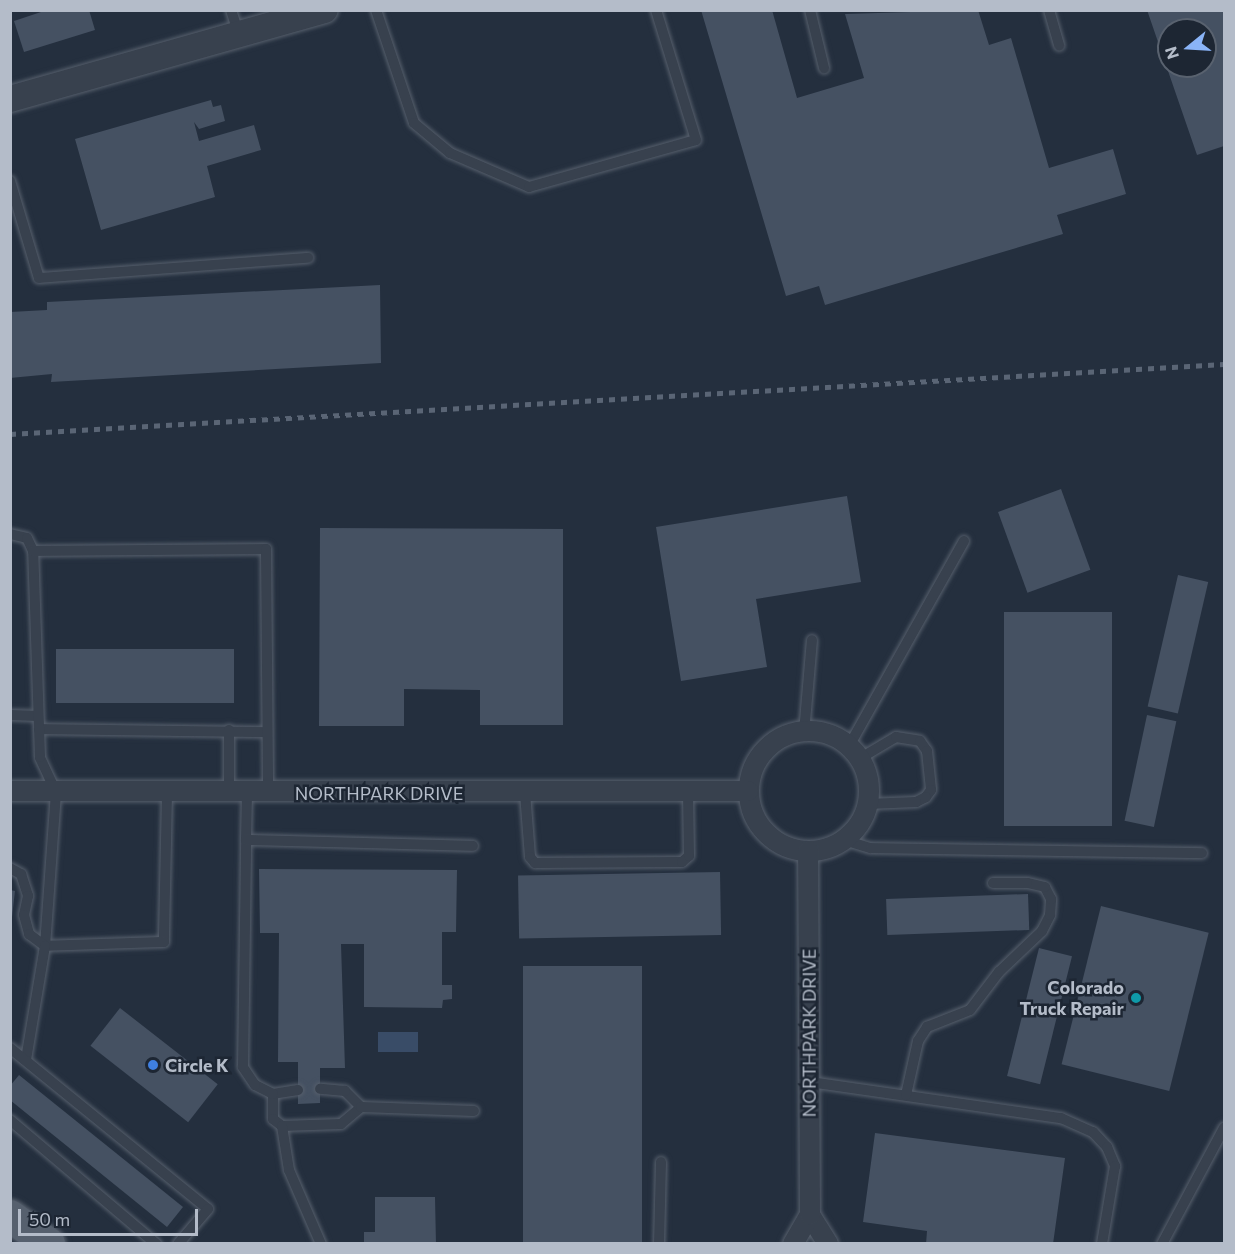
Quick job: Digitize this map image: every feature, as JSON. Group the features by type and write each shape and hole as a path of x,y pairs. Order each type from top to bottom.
{"main road":[{"path":"10,1216 49,1244"}],"street":[{"path":"10,99 325,10"},
{"path":"804,733 833,736 854,752 868,778 868,804 860,825 844,840 808,851 782,846 762,830 748,791 753,769 765,750 785,736 804,733"},
{"name":"NORTHPARK DRIVE","path":"10,791 167,793 748,791"},
{"name":"NORTHPARK DRIVE","path":"808,851 810,1215"},
{"path":"793,1244 810,1215 828,1244"}],"lane":[{"path":"231,10 239,35"},
{"path":"376,10 414,123 450,153 529,187 696,140 656,10"},
{"path":"810,10 824,68"},
{"path":"1049,10 1059,45"},
{"path":"10,181 39,278 308,258"},
{"path":"10,534 27,538 33,551 40,758 56,792 45,946 26,1060"},
{"path":"854,752 964,541"},
{"path":"33,551 266,549 268,793"},
{"path":"804,733 812,640"},
{"path":"10,715 39,716"},
{"path":"39,729 267,732"},
{"path":"229,730 246,840 243,1068 255,1086 273,1094 298,1090"},
{"path":"854,752 896,737 920,741 927,751 931,790 926,797 916,802 868,804"},
{"path":"525,793 530,857 535,863 547,863 682,862 689,856 688,792"},
{"path":"10,868 21,874 28,896 24,915 29,934 45,946 165,942 167,793"},
{"path":"246,840 473,846"},
{"path":"844,840 871,848 1202,853"},
{"path":"906,1095 918,1041 927,1027 970,1010 999,972 1042,931 1050,915 1051,899 1045,887 1027,883 993,883"},
{"path":"10,1048 208,1209 178,1244"},
{"path":"810,1082 1061,1118 1093,1131 1107,1147 1115,1166 1102,1244"},
{"path":"320,1089 345,1091 361,1107"},
{"path":"273,1094 273,1119 282,1126 341,1124 361,1107 474,1111"},
{"path":"10,1120 156,1244"},
{"path":"282,1126 289,1170 321,1244"},
{"path":"1162,1244 1224,1128"},
{"path":"659,1244 661,1162"}],"water":[{"path":"378,1032 418,1032 418,1052 378,1052"}],"building":[{"path":"47,10 89,10 95,30 24,52 14,21"},
{"path":"701,10 772,10 797,98 864,78 845,14 978,10 989,45 1011,38 1049,168 1113,149 1126,194 1057,215 1063,234 825,305 819,286 786,296"},
{"path":"1147,10 1224,10 1224,146 1197,155 1170,78 1217,78 1217,18 1157,18 1157,39"},
{"path":"211,100 213,107 221,105 225,121 199,129 194,122 199,141 254,125 261,150 207,166 215,197 101,230 75,139"},
{"path":"380,285 381,363 51,382 52,374 10,378 10,312 47,310 47,302"},
{"path":"1061,489 1090,570 1027,593 998,512"},
{"path":"847,496 861,582 756,599 767,667 681,681 656,527"},
{"path":"320,528 563,529 563,725 480,725 480,690 404,689 404,726 319,726"},
{"path":"1178,575 1208,582 1178,714 1148,707"},
{"path":"1004,612 1112,612 1112,826 1004,826"},
{"path":"56,649 234,649 234,703 56,703"},
{"path":"1147,715 1176,721 1154,827 1125,821"},
{"path":"259,869 457,870 456,932 442,932 442,985 452,985 452,999 443,1000 442,1008 364,1007 364,944 341,944 345,1068 320,1068 320,1103 298,1104 298,1062 278,1062 279,933 260,933"},
{"path":"720,872 721,935 519,939 518,876"},
{"path":"10,890 15,891 12,917 10,917"},
{"path":"1028,894 1029,930 887,935 886,899"},
{"name":"Colorado Truck Repair","path":"1101,906 1209,933 1169,1091 1062,1064"},
{"path":"1039,948 1072,956 1040,1084 1007,1076"},
{"path":"523,966 642,966 642,1244 523,1244"},
{"name":"Circle K","path":"120,1008 218,1084 188,1122 90,1046"},
{"path":"19,1075 183,1207 167,1227 10,1100 10,1086"},
{"path":"875,1133 1065,1158 1053,1244 926,1244 927,1231 863,1222"},
{"path":"375,1197 435,1197 436,1244 364,1244 364,1232 375,1232"}],"railway":[{"path":"10,434 1224,364"}],"place":[{"name":"Colorado Truck Repair","path":"1136,998"},
{"name":"Circle K","path":"153,1065"}]}
